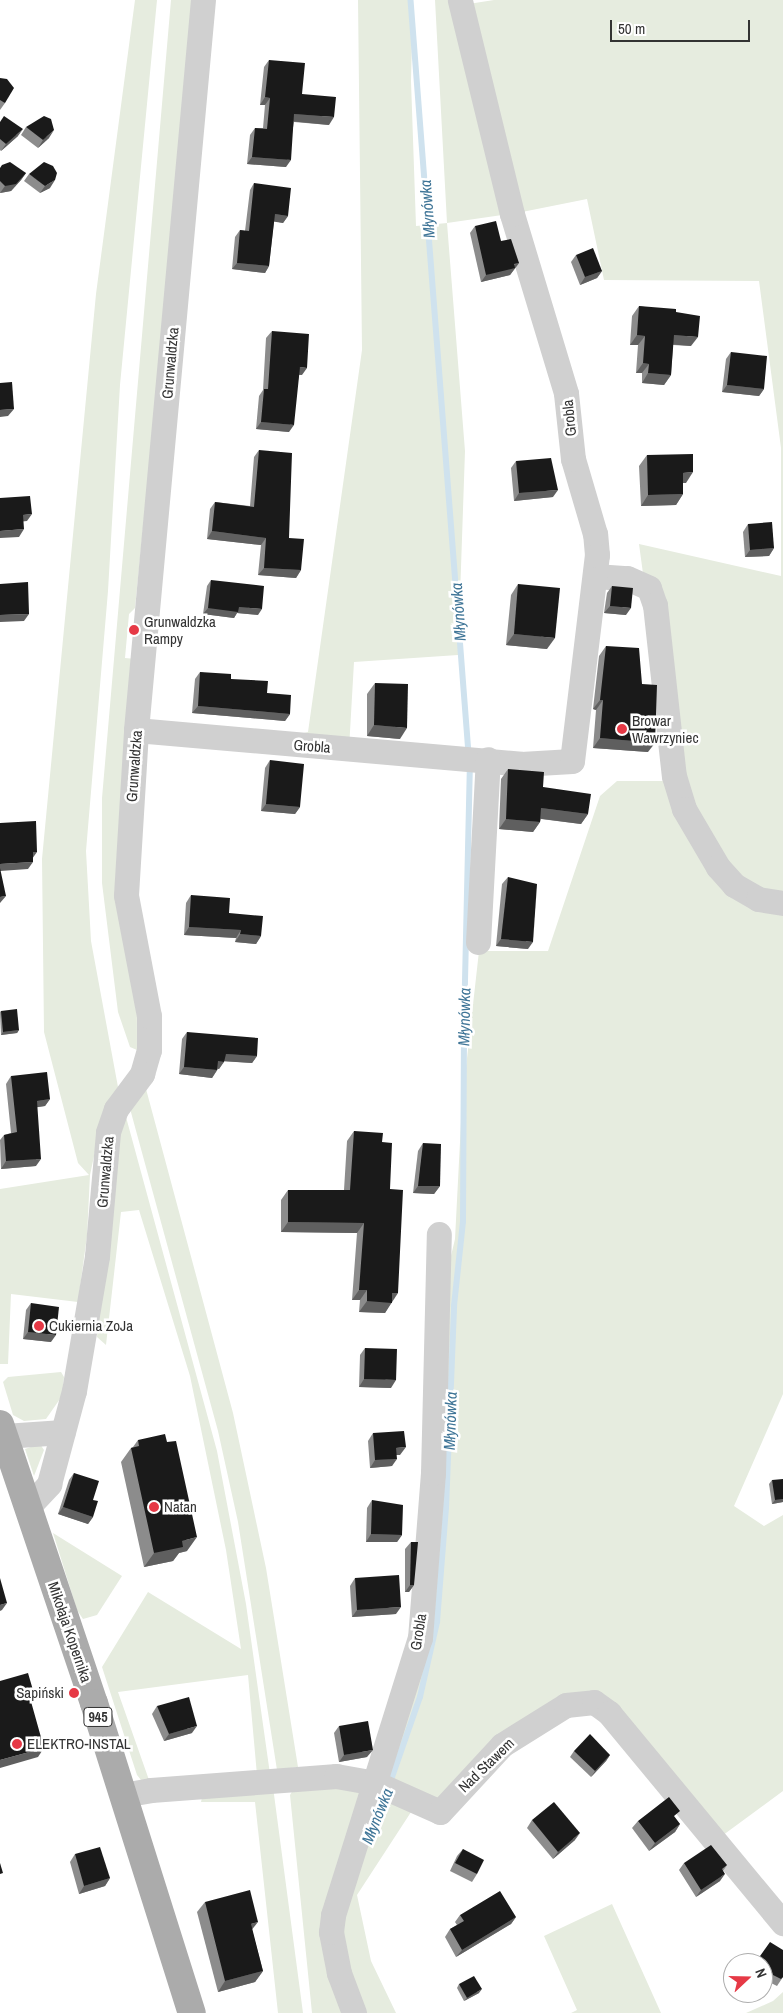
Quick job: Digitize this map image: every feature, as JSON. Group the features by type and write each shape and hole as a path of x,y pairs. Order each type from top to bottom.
{"main road":[{"name":"Mikołaja Kopernika","path":"2,1430 123,1795 192,2013"}],"street":[{"name":"Grunwaldzka","path":"27,1508 49,1484 74,1391 97,1256 108,1132 116,1109 142,1074 149,1050 148,1007 126,895 136,730 204,0"},
{"name":"Grobla","path":"136,730 488,759 521,764 572,761 595,576 595,534 572,459 566,393 512,214 460,0"},
{"path":"595,576 627,578 649,588 655,605 674,776 684,809 718,867 734,885 758,899 783,903"},
{"path":"478,942 488,759"},
{"name":"Grobla","path":"354,2013 339,1973 331,1932 333,1915 420,1638 433,1473 439,1234"},
{"path":"2,1430 63,1432"},
{"name":"Nad Stawem","path":"123,1795 151,1790 336,1776 376,1783 440,1812 502,1745 566,1705 594,1702 609,1713 783,1923"}],"shaded area":[{"path":"135,0 157,0 120,385 108,591 86,851 91,941 118,1087 104,1109 90,1175 87,1236 78,1302 11,1294 8,1364 0,1364 0,1189 89,1175 78,1163 44,1032 42,859 96,294"},
{"path":"171,0 196,0 135,608 129,614 125,658 136,659 137,1050 130,1047 118,1012 102,883 102,798"},
{"path":"358,0 413,0 411,81 416,226 447,223 465,451 458,655 354,662 349,749 264,742 308,732 362,350"},
{"path":"435,0 451,0 509,214 447,223"},
{"path":"494,0 783,0 783,1394 734,1506 764,1526 783,1515 783,1791 715,1841 594,1702 566,1705 436,1803 383,1783 422,1643 446,1277 455,1239 462,1103 479,951 548,951 600,796 617,781 671,781 639,544 781,576 781,448 759,281 604,280 587,199 512,214 462,5"},
{"path":"142,1074 233,1413 266,1568 298,1767 277,1770 238,1522 218,1431 126,1094"},
{"path":"126,1117 217,1451 246,1604 270,1774 257,1775 248,1675 118,1692 149,1780 141,1780 137,1775 102,1667 148,1592 241,1649 226,1550 190,1376 139,1210 121,1212 106,1345 97,1337 113,1144"},
{"path":"61,1372 64,1377 62,1396 46,1419 24,1421 13,1415 3,1382 8,1377"},
{"path":"40,1444 44,1450 34,1476 25,1449"},
{"path":"53,1533 122,1576 97,1615 83,1619 77,1610"},
{"path":"273,1787 303,2013 278,2013 255,1802 201,1802 203,1793"},
{"path":"294,1788 356,1789 365,1800 332,1909 349,2013 312,2013 290,1795"},
{"path":"386,1797 413,1809 357,1895 371,1961 396,2013 357,2013 334,1945 373,1805"},
{"path":"612,1904 661,2013 571,2013 577,2010 544,1936"},
{"path":"783,1992 783,2013 746,2013 768,2003 773,2003"}],"building":[{"path":"269,60 305,63 302,94 336,97 334,117 294,114 291,160 252,157 255,128 267,129 270,98 265,97"},
{"path":"0,78 7,79 14,88 5,103 0,100"},
{"path":"4,116 23,129 6,144 0,139 0,122"},
{"path":"44,116 51,119 54,130 43,140 26,127"},
{"path":"10,162 26,173 16,184 5,186 0,181 0,168 2,165"},
{"path":"44,162 53,166 57,173 55,180 45,186 29,174"},
{"path":"254,183 291,188 288,216 275,214 269,266 237,263 240,230 249,231"},
{"path":"496,221 501,241 511,239 519,263 514,264 515,268 486,275 475,226"},
{"path":"593,248 602,271 585,277 576,255"},
{"path":"639,306 676,309 676,312 700,316 698,337 674,335 671,375 648,373 649,364 643,363 645,336 637,335"},
{"path":"272,331 309,334 307,368 300,367 294,425 261,422 264,389 268,389"},
{"path":"731,352 767,356 764,389 727,385"},
{"path":"12,382 14,409 0,410 0,383"},
{"path":"259,450 292,453 289,538 304,539 301,570 264,568 266,538 212,531 215,502 254,507"},
{"path":"693,454 693,472 683,473 683,494 648,495 647,455"},
{"path":"551,458 558,490 519,493 516,461"},
{"path":"30,496 32,514 23,515 24,529 0,531 0,498"},
{"path":"772,522 774,548 750,550 748,524"},
{"path":"211,580 264,586 262,609 239,607 238,612 208,608"},
{"path":"28,582 29,614 0,615 0,584"},
{"path":"518,584 560,588 555,638 514,634"},
{"path":"612,586 633,588 631,608 610,606"},
{"path":"606,646 639,648 642,684 657,685 655,743 600,738 603,700 600,700"},
{"path":"200,672 231,674 231,679 268,681 267,693 291,695 290,714 198,706"},
{"path":"375,683 408,684 407,728 374,725"},
{"path":"270,760 304,764 300,807 266,804"},
{"path":"508,769 544,772 543,787 591,794 588,814 541,808 540,822 506,819"},
{"path":"36,821 37,852 33,852 33,862 0,864 0,823"},
{"path":"0,868 6,896 0,897"},
{"path":"508,877 537,884 533,942 501,939"},
{"path":"191,895 230,898 229,913 263,916 261,936 240,934 241,930 189,927"},
{"path":"17,1009 19,1030 3,1032 1,1011"},
{"path":"187,1032 258,1038 257,1056 226,1054 224,1062 218,1061 217,1070 184,1067"},
{"path":"47,1072 50,1099 37,1101 41,1159 6,1161 4,1135 17,1132 11,1076"},
{"path":"354,1131 383,1133 382,1142 392,1143 390,1189 403,1190 398,1293 392,1293 392,1303 367,1301 367,1290 359,1290 364,1223 288,1222 288,1190 350,1190"},
{"path":"423,1143 441,1144 440,1186 418,1186"},
{"name":"Cukiernia ZoJa","path":"31,1303 59,1307 56,1335 28,1332"},
{"path":"365,1348 397,1349 396,1380 364,1379"},
{"path":"404,1431 406,1447 396,1448 397,1459 375,1460 373,1433"},
{"name":"Natan","path":"165,1434 167,1442 176,1441 197,1537 182,1541 183,1547 154,1553 131,1448 139,1446 138,1440"},
{"path":"74,1473 99,1481 93,1500 98,1501 93,1517 63,1507"},
{"path":"783,1479 783,1499 775,1500 772,1480"},
{"path":"372,1500 403,1505 402,1535 371,1534"},
{"path":"411,1542 418,1542 414,1585 410,1585"},
{"path":"399,1575 401,1607 357,1610 355,1578"},
{"path":"0,1578 7,1603 0,1605"},
{"path":"28,1673 35,1697 30,1698 44,1748 0,1760 0,1681"},
{"path":"189,1697 197,1726 169,1734 157,1706"},
{"path":"368,1721 373,1750 344,1755 339,1726"},
{"path":"590,1734 610,1755 595,1771 574,1751"},
{"path":"669,1797 680,1811 674,1816 680,1824 655,1843 638,1821"},
{"path":"554,1802 580,1833 558,1852 532,1820"},
{"path":"711,1845 727,1865 722,1869 725,1874 701,1890 684,1863"},
{"path":"100,1847 110,1878 84,1886 75,1854"},
{"path":"463,1849 484,1860 477,1874 455,1863"},
{"path":"0,1863 3,1873 0,1874"},
{"path":"250,1890 258,1922 251,1924 263,1971 225,1981 205,1902"},
{"path":"500,1891 516,1917 462,1950 450,1929 464,1921 460,1915"},
{"path":"770,1942 783,1950 783,1977 781,1979 773,1975 773,1953 762,1953"},
{"path":"474,1976 482,1989 467,1998 459,1984"}],"waterway":[{"name":"Młynówka","path":"411,0 469,754"},
{"name":"Młynówka","path":"390,1783 420,1697 437,1622 446,1508 454,1306 463,1222 464,1025 470,766"},
{"name":"Młynówka","path":"377,1813 385,1794"}],"place":[{"name":"Grunwaldzka Rampy","path":"134,630"},
{"name":"Browar Wawrzyniec","path":"622,729"},
{"name":"Cukiernia ZoJa","path":"39,1326"},
{"name":"Natan","path":"154,1507"},
{"name":"Sapiński","path":"74,1693"},
{"name":"ELEKTRO-INSTAL","path":"17,1744"}]}
